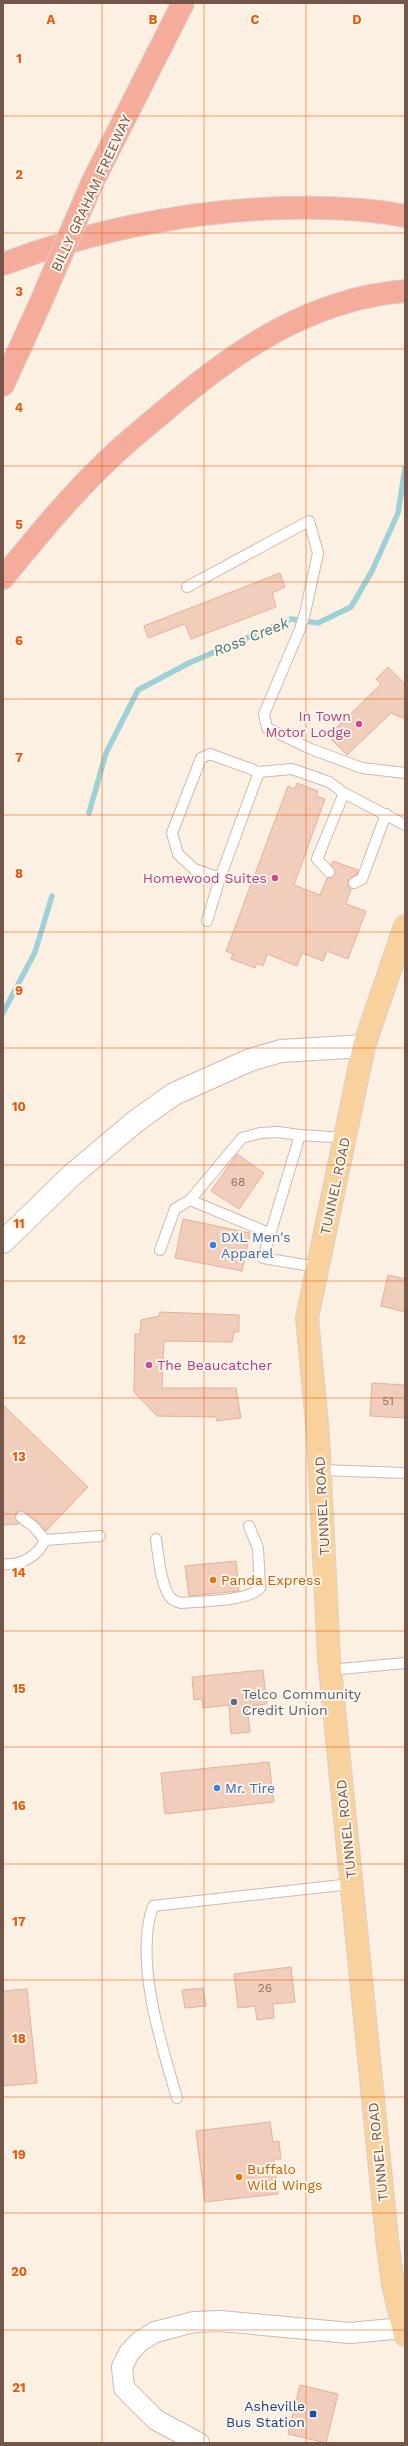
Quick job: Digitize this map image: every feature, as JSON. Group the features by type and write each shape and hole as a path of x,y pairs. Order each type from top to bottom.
{"highway":[{"name":"BILLY GRAHAM FREEWAY","path":"3,385 40,304 92,183 183,3"},
{"path":"3,264 112,229 178,216 249,209 321,207 379,210 405,216"},
{"path":"3,578 63,506 107,460 228,360 260,338 320,309 350,300 405,291"}],"main road":[{"name":"TUNNEL ROAD","path":"404,2332 393,2285 387,2239 330,1670 320,1470 307,1318 364,1046 405,926"},
{"path":"3,1242 72,1175 136,1121 174,1094 250,1060 281,1051 364,1046"}],"street":[{"path":"199,2443 156,2420 124,2388 122,2367 129,2353 139,2342 154,2332 194,2322 220,2321 350,2333 404,2332"}],"lane":[{"path":"187,587 309,521 318,554 300,629 264,714 267,728 311,749 362,768 405,773"},
{"path":"220,878 194,869 178,854 172,833 201,758 210,754 259,772 292,769 329,782 344,793 405,825"},
{"path":"208,921 220,878 259,772"},
{"path":"329,872 317,859 344,793"},
{"path":"354,883 362,879 386,814"},
{"path":"160,1250 175,1210 190,1200 242,1138 260,1133 278,1132 345,1138"},
{"path":"300,1135 262,1258 317,1267"},
{"path":"190,1200 269,1233"},
{"path":"320,1470 405,1473"},
{"path":"21,1517 34,1527 45,1540"},
{"path":"156,1539 158,1557 167,1590 172,1599 180,1603 240,1597 255,1593 260,1588 258,1548 249,1526"},
{"path":"45,1540 100,1536"},
{"path":"3,1564 11,1565 27,1560 40,1552 45,1540"},
{"path":"330,1670 405,1663"},
{"path":"176,2098 155,2022 146,1940 153,1906 351,1884"}],"building":[{"path":"280,573 285,587 272,593 276,607 191,639 185,624 148,638 144,626"},
{"path":"388,667 405,684 405,719 391,713 347,755 328,736 381,684 376,679"},
{"name":"Homewood Suites","path":"297,783 318,791 316,796 325,799 294,885 320,895 327,878 331,878 335,874 331,865 333,861 358,870 357,874 348,880 348,886 351,889 346,904 366,911 348,959 327,951 323,961 302,953 297,966 267,954 263,966 257,963 255,968 231,959 233,954 226,951 288,786 295,789"},
{"path":"237,1154 264,1173 239,1209 211,1191"},
{"name":"DXL Men's Apparel","path":"183,1219 250,1233 242,1271 175,1258"},
{"path":"388,1275 405,1279 405,1312 381,1306"},
{"name":"The Beaucatcher","path":"160,1312 239,1315 239,1332 234,1332 232,1342 164,1341 162,1388 236,1388 241,1418 217,1421 216,1417 157,1416 134,1392 135,1334 140,1334 141,1320 159,1316"},
{"path":"372,1383 405,1385 405,1418 370,1416"},
{"path":"3,1405 88,1487 46,1531 38,1522 21,1511 15,1516 19,1524 3,1525"},
{"path":"236,1561 239,1591 189,1596 185,1566"},
{"name":"Telco Community Credit Union","path":"263,1670 267,1704 247,1706 250,1732 231,1734 229,1705 203,1708 202,1699 194,1700 192,1677"},
{"name":"Mr. Tire","path":"269,1762 274,1802 165,1814 161,1773"},
{"path":"291,1967 295,2002 273,2004 274,2018 257,2020 255,2006 238,2008 234,1974"},
{"path":"203,1988 206,2006 185,2008 182,1990"},
{"path":"27,1989 37,2083 3,2086 3,1991"},
{"name":"Buffalo Wild Wings","path":"270,2122 273,2142 279,2141 281,2159 274,2159 278,2194 205,2202 196,2131"},
{"name":"Asheville Bus Station","path":"300,2385 338,2394 326,2443 288,2434"}],"waterway":[{"name":"Ross Creek","path":"89,813 106,753 138,690 189,663 291,619 318,623 351,607 372,571 398,513 405,468"},
{"name":"Ross Creek","path":"3,1013 35,952 52,896"}],"place":[{"name":"In Town Motor Lodge","path":"359,724"},
{"name":"Homewood Suites","path":"275,878"},
{"name":"DXL Men's Apparel","path":"213,1245"},
{"name":"The Beaucatcher","path":"149,1365"},
{"name":"Panda Express","path":"213,1580"},
{"name":"Telco Community Credit Union","path":"234,1702"},
{"name":"Mr. Tire","path":"217,1788"},
{"name":"Buffalo Wild Wings","path":"239,2177"},
{"name":"Asheville Bus Station","path":"313,2414"}]}
